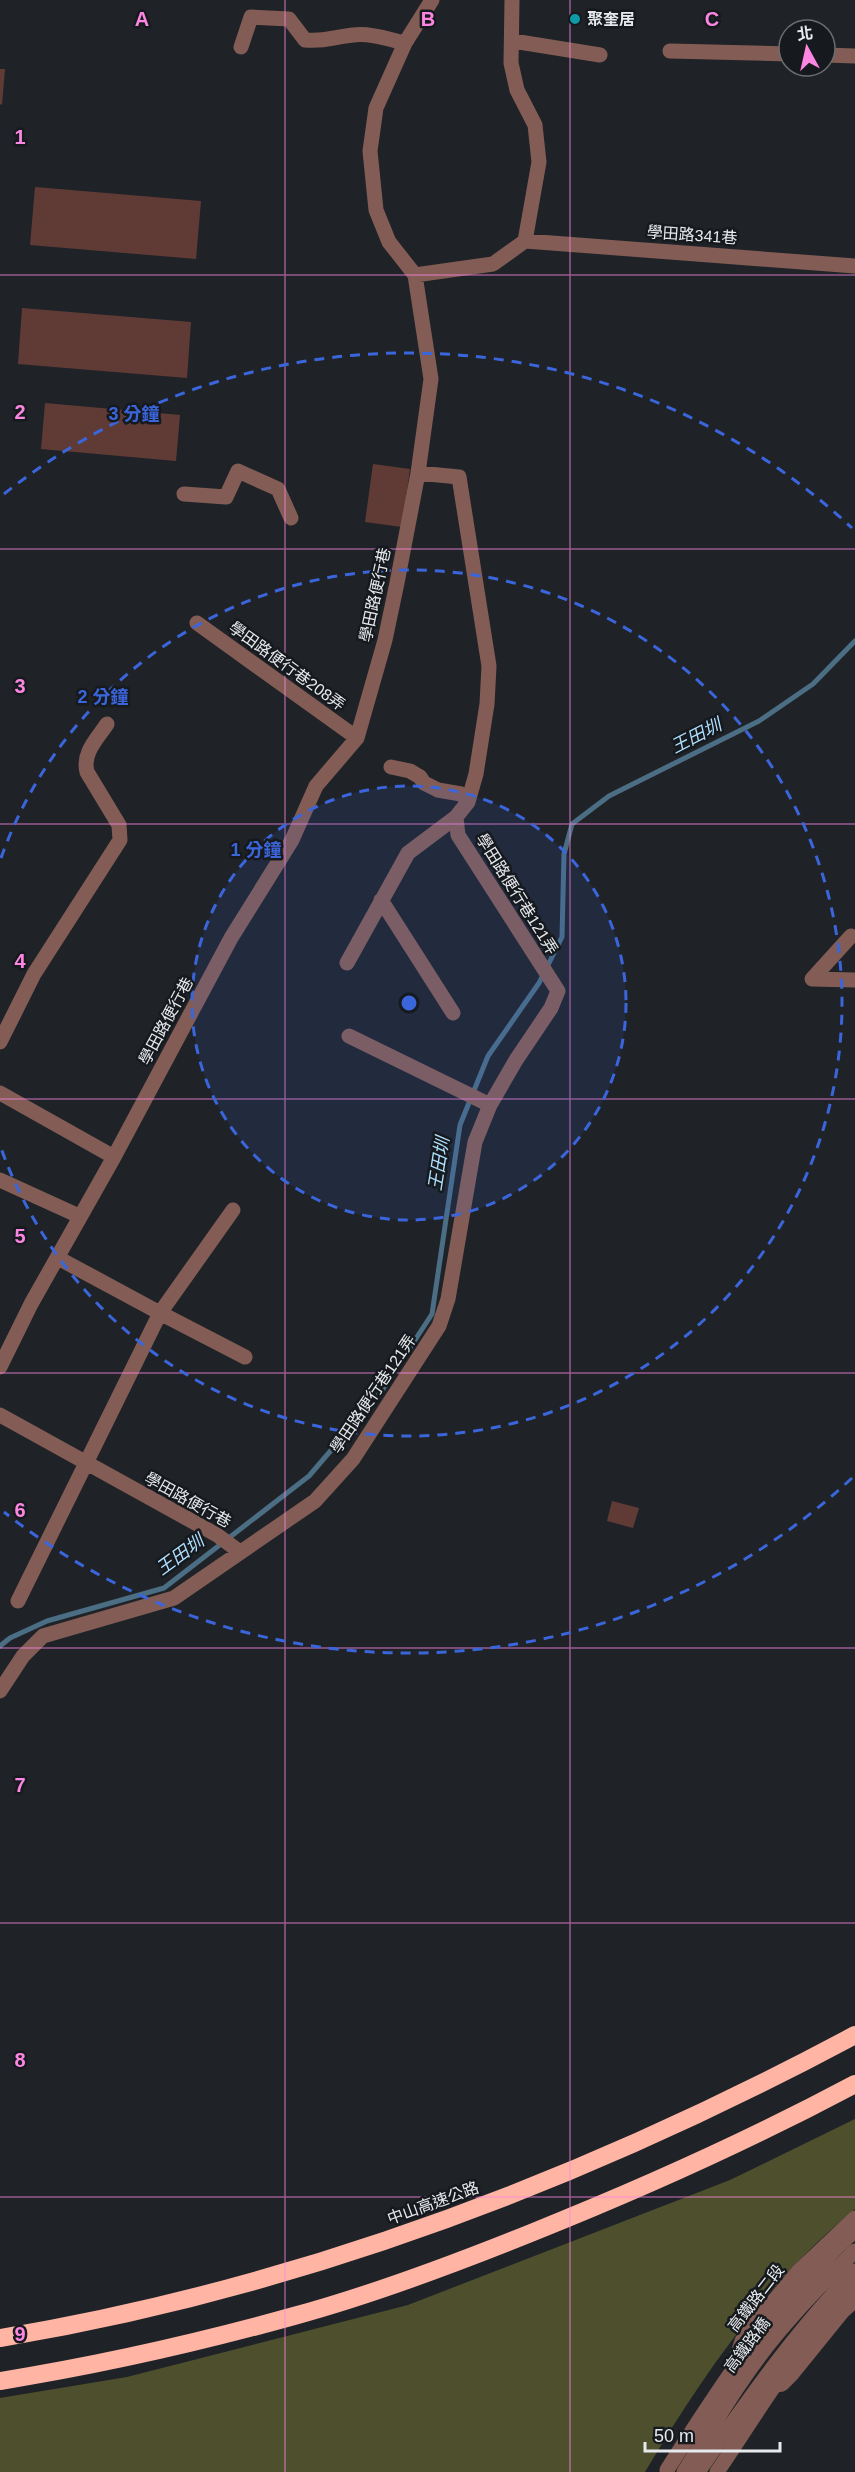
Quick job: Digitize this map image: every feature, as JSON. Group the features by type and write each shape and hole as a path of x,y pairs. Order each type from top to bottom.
{"highway":[{"name":"中山高速公路","path":"0,2338 86,2324 295,2271 463,2214 591,2162 775,2078 855,2035"},
{"path":"0,2381 92,2366 296,2316 440,2270 608,2202 795,2117 855,2084"}],"street":[{"name":"學田路便行巷","path":"0,1367 231,938 292,840 316,786 357,738 385,640 418,473 431,379 415,275 389,242 376,210 370,151 376,108 405,43 432,0"},
{"path":"415,275 493,264 525,241 539,162 535,124 517,90 511,63 512,0"},
{"path":"241,47 251,17 289,20 305,40 322,42 352,35 370,35 405,43"},
{"path":"513,41 600,55"},
{"path":"670,51 777,54"},
{"path":"837,55 855,56"},
{"name":"學田路341巷","path":"525,241 855,266"},
{"path":"184,494 226,497 238,471 278,489 291,518"},
{"path":"347,963 408,853 456,817 468,802 476,774 487,704 489,666 459,477 418,473"},
{"name":"學田路便行巷208弄","path":"197,623 357,738"},
{"path":"0,1042 34,974 120,840 119,825 87,772 85,762 86,756 106,724"},
{"path":"391,767 410,771 420,777 424,783 438,790 461,794 468,802"},
{"name":"學田路便行巷121弄","path":"0,1691 23,1656 44,1636 174,1598 315,1501 353,1460 440,1326 448,1299 475,1142 490,1106 516,1060 551,1008 558,991 458,835 456,817"},
{"path":"381,900 453,1013"},
{"path":"851,936 812,979 855,980"},
{"path":"349,1036 490,1106"},
{"path":"0,1093 114,1156"},
{"path":"0,1180 80,1216"},
{"path":"18,1601 160,1313 233,1210"},
{"path":"58,1258 245,1357"},
{"name":"學田路便行巷","path":"0,1415 217,1535 240,1552"},
{"name":"高鐵路二段","path":"855,2218 798,2272 742,2341 738,2353 742,2375 748,2382 756,2385 782,2384 842,2312 855,2300"},
{"name":"高鐵路橋","path":"667,2472 721,2386 764,2327 806,2279 855,2231"},
{"name":"高鐵路橋","path":"684,2472 733,2395 775,2336 816,2288 855,2251"},
{"name":"高鐵路橋","path":"698,2472 788,2348 827,2299 855,2271"},
{"path":"717,2472 798,2354 835,2307 855,2288"}],"green space":[{"path":"855,2119 855,2209 823,2237 765,2298 714,2365 645,2472 0,2472 0,2398 127,2377 408,2305 730,2180"}],"building":[{"path":"0,69 5,69 2,105 0,104"},
{"path":"35,187 201,201 196,259 30,245"},
{"path":"22,308 191,322 187,378 18,364"},
{"path":"45,403 180,415 176,461 41,449"},
{"path":"373,464 410,469 402,527 365,522"},
{"path":"612,1501 639,1508 633,1528 607,1521"}],"waterway":[{"name":"王田圳","path":"0,1646 10,1638 47,1621 164,1588 309,1476 381,1392 432,1314 460,1125 488,1056 539,983 562,937 564,854 572,824 609,796 759,721 813,684 855,641"}],"place":[{"name":"聚奎居","path":"575,19"}]}
